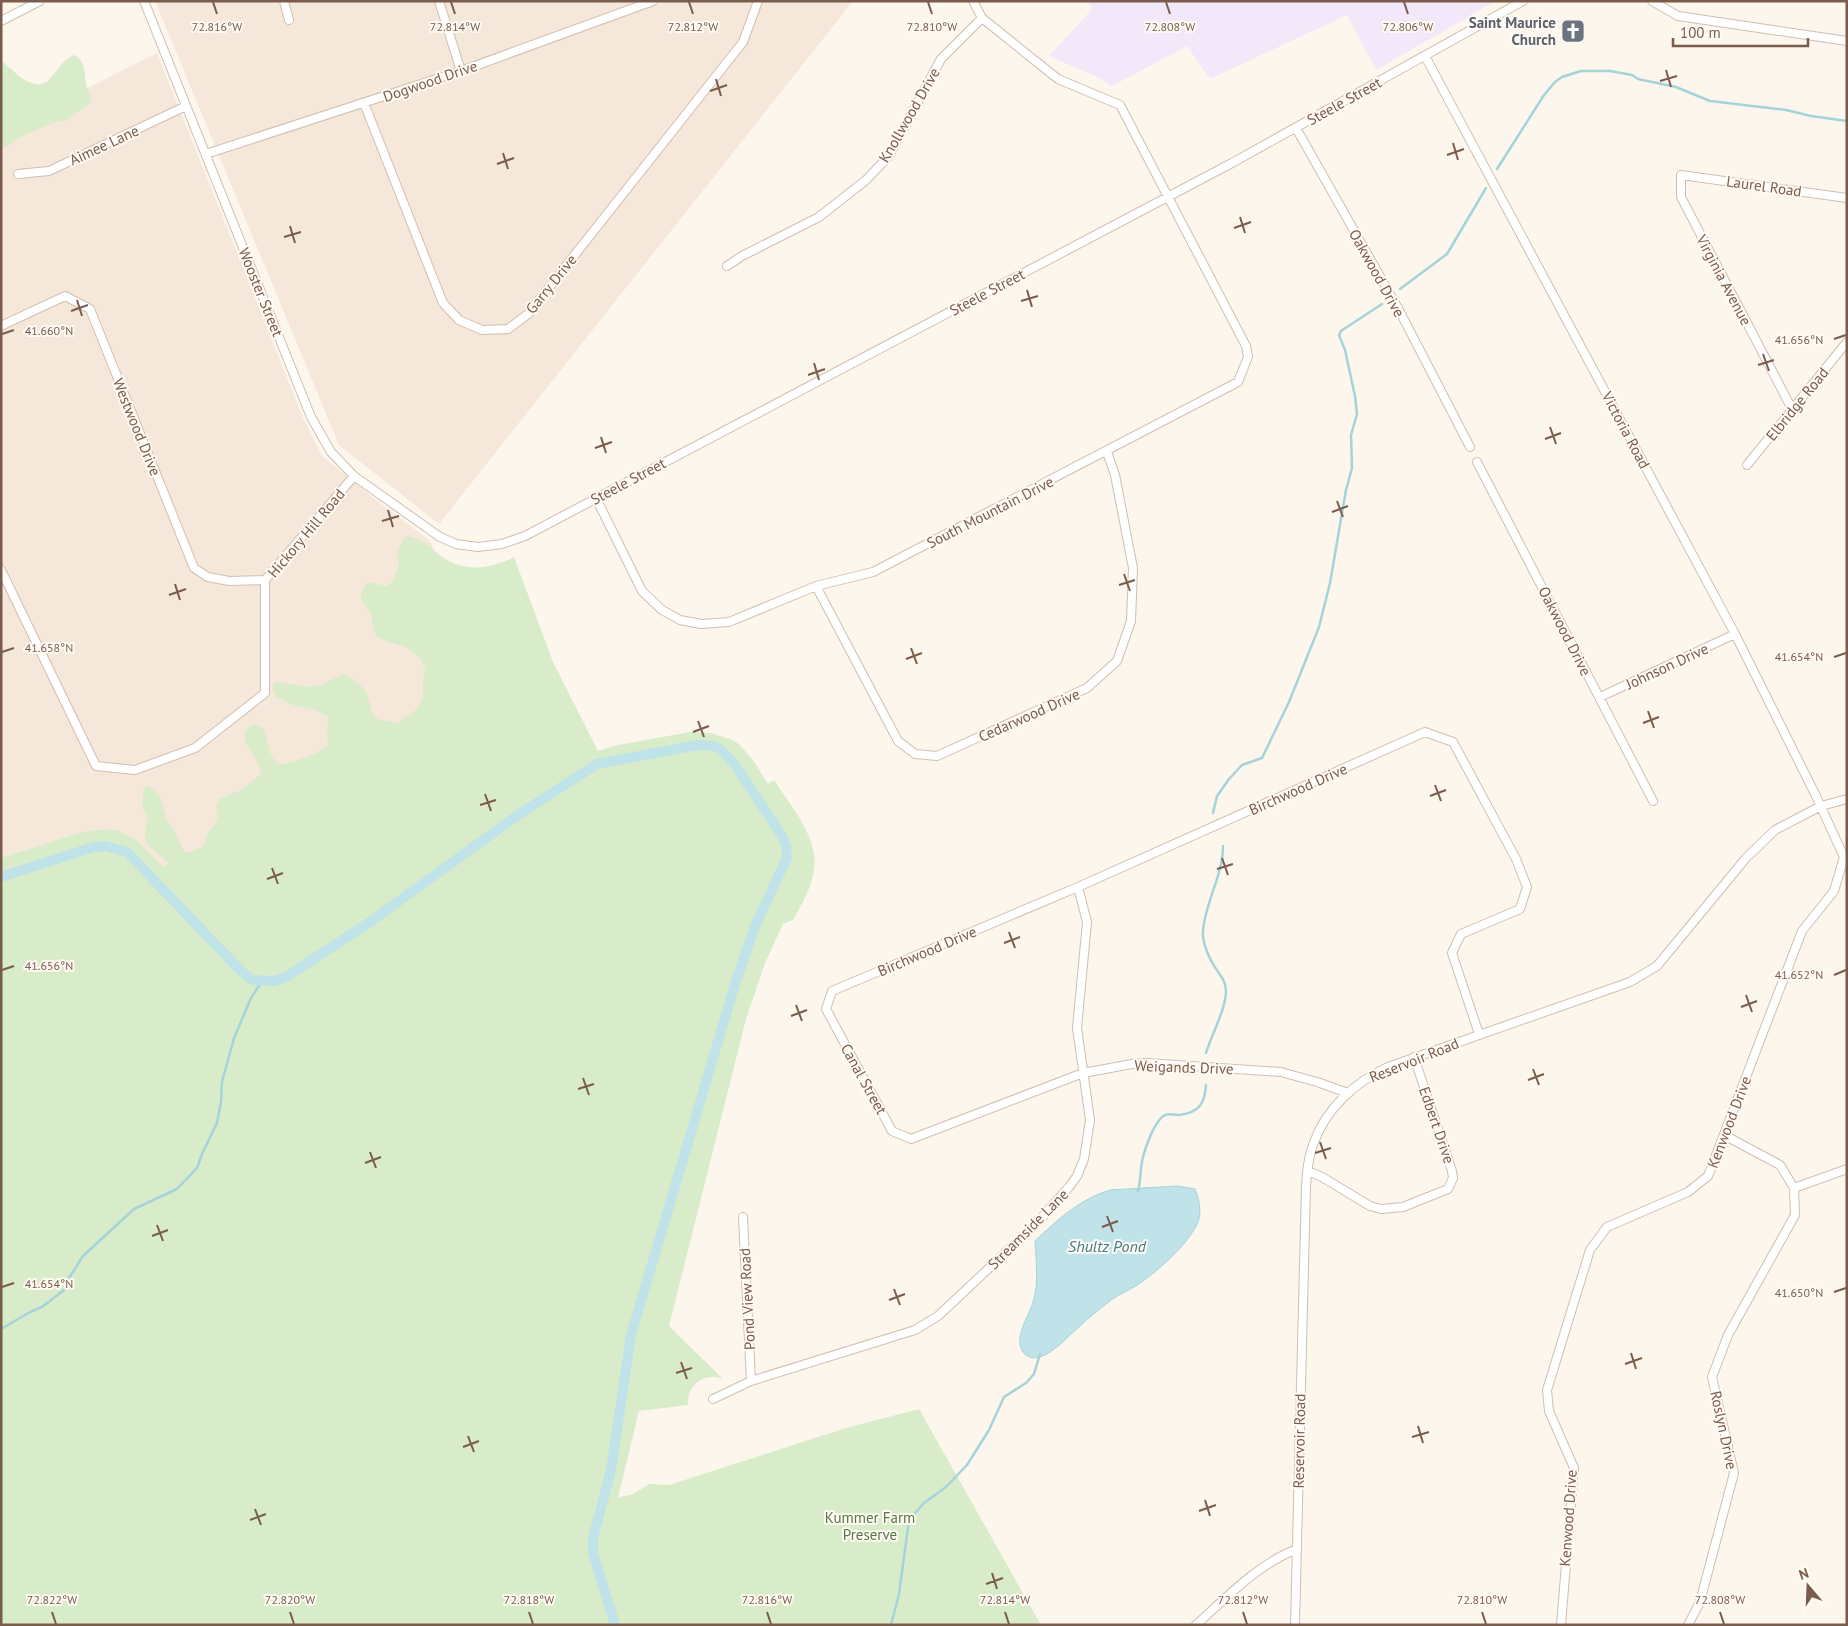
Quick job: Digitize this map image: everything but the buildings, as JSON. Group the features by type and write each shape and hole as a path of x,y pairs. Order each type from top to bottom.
{"street":[{"path":"1,21 40,1"},
{"name":"Wooster Street","path":"144,1 311,417 331,452 354,476 440,537"},
{"path":"284,1 289,20"},
{"path":"439,1 461,71"},
{"name":"Dogwood Drive","path":"206,154 461,71 652,1"},
{"name":"Garry Drive","path":"364,103 443,303 459,320 482,330 508,328 528,314 743,42 758,1"},
{"path":"973,1 982,18"},
{"name":"Steele Street","path":"440,537 456,544 478,547 502,544 525,536 1168,197 1523,1"},
{"path":"1652,1 1678,16 1847,41"},
{"name":"South Mountain Drive","path":"596,498 642,591 662,610 680,620 700,624 729,622 816,586 873,572 1107,452 1238,382 1246,362 1246,346 1120,105 1058,79 982,18"},
{"name":"Knollwood Drive","path":"728,266 742,256 819,217 866,180 888,157 942,58 982,18"},
{"name":"Victoria Road","path":"1425,56 1735,634 1821,806"},
{"name":"Aimee Lane","path":"18,174 49,171 186,106"},
{"name":"Oakwood Drive","path":"1296,128 1399,310 1470,447"},
{"name":"Laurel Road","path":"1681,175 1847,198"},
{"name":"Virginia Avenue","path":"1681,175 1681,197 1792,409"},
{"name":"Westwood Drive","path":"1,326 65,296 90,309 194,568 208,577 229,581 265,580"},
{"name":"Elbridge Road","path":"1747,465 1847,342"},
{"name":"Cedarwood Drive","path":"816,586 898,741 915,754 937,756 1087,688 1117,662 1131,620 1133,568 1115,475 1107,452"},
{"name":"Oakwood Drive","path":"1478,462 1653,801"},
{"name":"Hickory Hill Road","path":"1,570 96,766 135,770 195,748 265,693 265,580 354,476"},
{"name":"Johnson Drive","path":"1600,697 1735,634"},
{"name":"Birchwood Drive","path":"826,1009 832,991 1078,887 1425,732 1453,742 1516,859 1527,887 1520,909 1461,934 1452,954 1479,1034"},
{"name":"Reservoir Road","path":"1295,1625 1303,1274 1308,1171 1316,1136 1329,1115 1348,1093 1378,1071 1630,982 1657,966 1746,858 1775,830 1821,806 1847,799"},
{"name":"Kenwood Drive","path":"1560,1625 1574,1468 1549,1411 1547,1390 1590,1250 1607,1227 1688,1192 1708,1176 1802,930 1834,891 1844,857 1821,806"},
{"name":"Streamside Lane","path":"713,1399 751,1381 915,1330 938,1316 1035,1225 1077,1176 1084,1159 1090,1120 1077,1028 1086,922 1078,887"},
{"name":"Canal Street","path":"826,1009 892,1131 911,1139"},
{"name":"Edbert Drive","path":"1308,1171 1322,1177 1370,1206 1381,1210 1402,1207 1448,1189 1453,1178 1452,1171 1414,1057"},
{"name":"Weigands Drive","path":"911,1139 1083,1073 1132,1064 1147,1063 1265,1071 1292,1075 1348,1093"},
{"path":"1724,1135 1780,1166 1794,1188 1847,1169"},
{"name":"Roslyn Drive","path":"1688,1625 1700,1602 1734,1473 1712,1377 1728,1335 1795,1215 1794,1188"},
{"name":"Pond View Road","path":"743,1217 751,1381"},
{"path":"1196,1625 1257,1572 1284,1554 1297,1549"}],"shaded area":[{"path":"155,1 853,1 439,524 339,445"},
{"path":"1086,1 1496,1 1376,70 1347,15 1210,79 1187,46 1112,86 1100,78 1049,56 1093,8"},
{"path":"157,53 304,420 322,456 429,540 436,553 487,694 164,867 137,840 117,830 107,829 85,831 1,858 1,132"}],"green space":[{"path":"74,55 81,60 84,67 86,85 91,98 89,104 67,120 50,124 20,137 1,150 1,61 25,80 34,84 42,84 67,59"},
{"name":"Kummer Farm Preserve","path":"405,536 422,541 444,558 461,566 488,566 514,557 553,662 598,751 613,746 690,732 711,733 730,739 739,744 753,760 768,784 774,780 804,825 813,850 815,863 809,888 794,919 783,924 765,963 746,1019 669,1326 723,1379 709,1377 698,1382 690,1392 688,1405 639,1411 618,1498 633,1494 649,1484 669,1485 846,1428 919,1409 1041,1625 1,1625 1,858 85,831 107,829 117,830 137,840 164,867 169,863 149,846 146,841 147,817 142,806 144,788 148,785 160,797 167,820 184,851 189,853 203,846 208,832 218,820 216,808 219,799 241,790 261,774 258,762 244,737 245,731 252,726 258,725 262,728 273,758 279,764 306,757 320,751 329,744 327,738 328,716 314,710 296,706 276,697 273,689 274,683 311,687 324,684 340,675 347,675 366,692 373,715 378,719 397,723 417,709 423,698 425,669 423,663 420,658 406,647 378,637 374,632 371,614 361,599 361,593 367,582 386,586 392,582 399,565 397,553"}],"water":[{"name":"Shultz Pond","path":"1177,1186 1195,1189 1200,1210 1198,1222 1179,1249 1151,1275 1111,1300 1091,1316 1051,1352 1035,1358 1024,1354 1020,1346 1021,1334 1036,1288 1035,1241 1070,1211 1099,1194 1110,1190"}],"waterway":[{"path":"1497,169 1544,95 1555,82 1562,77 1581,71 1610,71 1632,75 1638,79 1676,87 1710,101 1786,110 1847,121"},
{"path":"1400,289 1447,254 1486,188"},
{"path":"1213,813 1217,796 1229,779 1242,765 1262,758 1289,702 1319,627 1330,583 1346,490 1352,468 1351,435 1357,414 1345,350 1339,335 1341,331 1382,304"},
{"path":"1,877 94,847 105,846 127,852 240,970 252,980 274,981 286,977 370,922 518,815 597,764 698,745 715,746 735,765 782,836 786,846 787,858 755,926 735,984 631,1335 611,1470 593,1538 593,1553 615,1625"},
{"path":"1206,1053 1221,1014 1226,991 1223,980 1207,953 1203,935 1204,920 1220,868 1223,846"},
{"path":"1,1329 42,1307 68,1287 69,1278 83,1256 134,1209 177,1189 197,1168 217,1123 222,1082 234,1038 251,998 262,981"},
{"path":"1138,1191 1144,1152 1158,1122 1165,1115 1186,1114 1200,1106 1206,1085"},
{"path":"891,1625 899,1594 909,1520 924,1503 946,1487 967,1465 989,1430 1004,1397 1026,1383 1034,1374 1040,1354"}],"place":[{"name":"Saint Maurice Church","path":"1573,31"}]}
